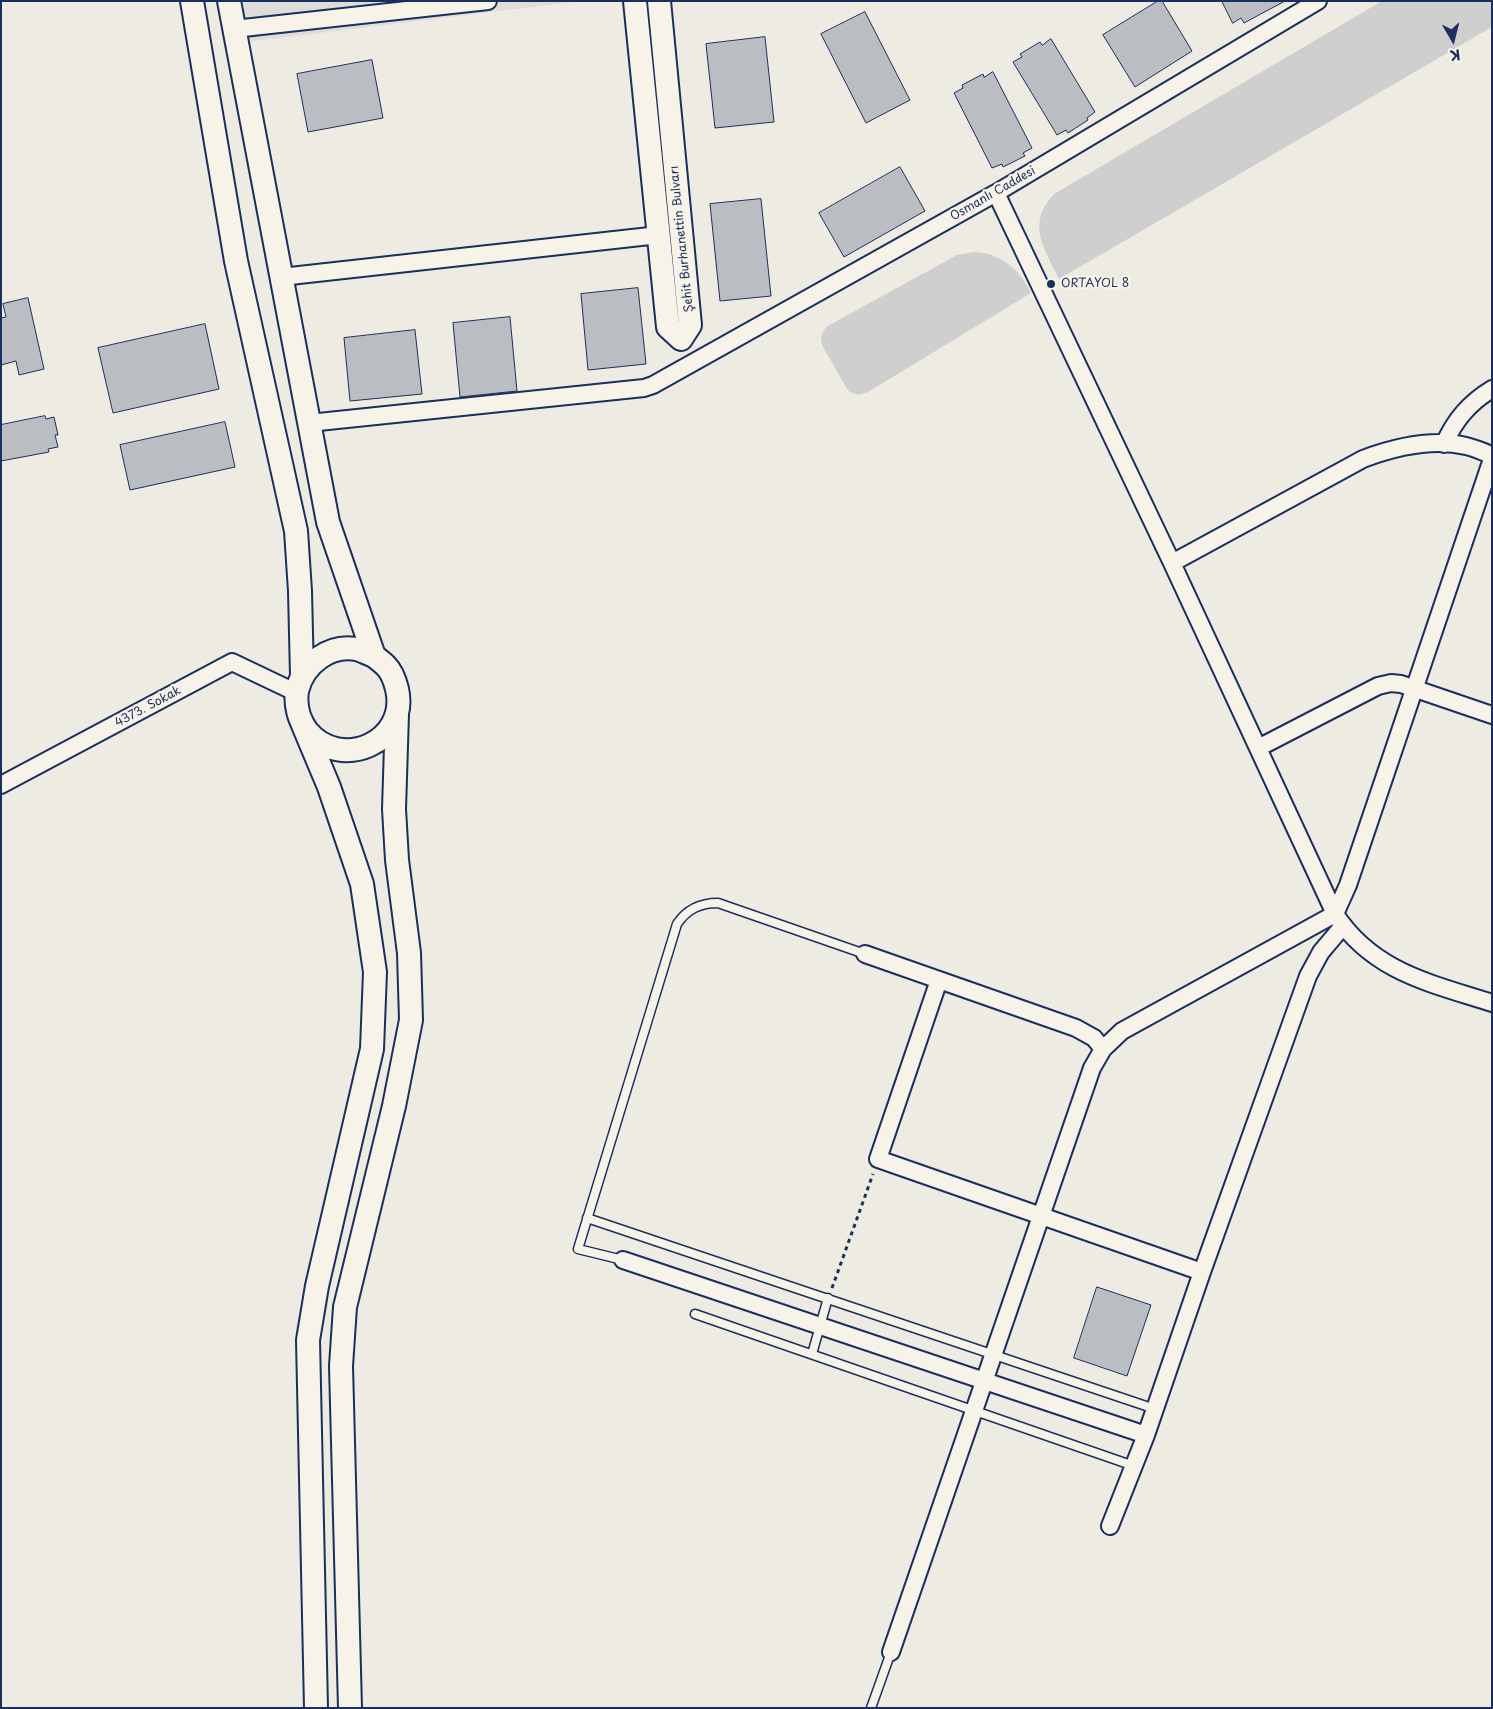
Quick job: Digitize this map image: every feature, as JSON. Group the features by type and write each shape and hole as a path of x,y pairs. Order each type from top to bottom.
{"street":[{"path":"192,1 236,261 296,531 300,591 297,709 329,788 362,884 375,972 372,1049 317,1286 308,1340 316,1708"},
{"path":"229,1 328,522 374,656"},
{"path":"234,29 488,1"},
{"name":"Şehit Burhanettin Bulvarı","path":"635,1 668,328 682,339 690,325 659,1"},
{"name":"Osmanlı Caddesi","path":"309,423 644,388 664,380 749,330 996,193 1318,1"},
{"path":"996,193 1339,920 1366,950 1394,968 1492,1003"},
{"path":"281,277 659,235"},
{"path":"682,339 689,366"},
{"path":"1444,444 1463,413 1481,395 1492,389"},
{"path":"1172,563 1362,459 1402,446 1444,444 1465,446 1492,455"},
{"path":"1110,1526 1156,1409 1202,1272 1308,976 1339,920 1342,901 1492,459"},
{"path":"299,685 312,663 325,654 342,649 358,650 374,656 387,666 395,681 399,697 394,809 397,860 409,953 411,1020 394,1106 345,1307 341,1366 350,1708"},
{"name":"4373. Sokak","path":"1,785 232,662 299,685"},
{"path":"1258,748 1378,686 1391,683 1402,684 1492,715"},
{"path":"303,725 314,738 328,747 345,751 362,749 377,741 389,729 397,714"},
{"path":"891,1652 1040,1215 1094,1063 1103,1049 1122,1031 1339,920"},
{"path":"865,954 1076,1028 1094,1038 1103,1049"},
{"path":"939,980 878,1159 1202,1272"},
{"path":"623,1260 1146,1435"}],"lane":[{"path":"623,1260 578,1249 677,924 686,913 699,905 718,902 865,954"},
{"path":"588,1218 1156,1409"},
{"path":"812,1354 828,1298"},
{"path":"695,1314 1134,1466"},
{"path":"871,1708 891,1652"}],"path":[{"path":"828,1298 878,1159"}],"shaded area":[{"path":"239,1 581,1 246,42"},
{"path":"1382,1 1492,1 1492,27 1059,279 1043,246 1039,226 1046,205 1054,194"},
{"path":"973,252 991,255 1008,264 1021,276 1031,293 868,392 859,395 850,392 822,345 821,336 826,327 957,255"}],"building":[{"path":"1158,1 1162,1 1192,51 1135,87 1103,35"},
{"path":"1222,1 1285,1 1244,23 1241,18 1233,23"},
{"path":"865,12 910,100 866,123 821,34"},
{"path":"765,37 774,122 715,128 706,44"},
{"path":"1051,39 1095,112 1087,118 1088,120 1068,133 1066,130 1057,135 1013,62 1022,57 1020,54 1040,42 1042,45"},
{"path":"372,60 383,118 308,132 297,74"},
{"path":"993,72 1032,148 1023,153 1025,156 1003,167 1002,164 992,168 954,93 963,88 962,85 983,74 984,77"},
{"path":"900,167 925,211 844,257 819,213"},
{"path":"761,199 771,296 720,301 710,204"},
{"path":"638,288 646,364 588,370 581,294"},
{"path":"28,298 44,369 19,375 16,361 1,365 1,318 6,317 3,304"},
{"path":"510,317 517,391 460,397 453,323"},
{"path":"205,324 219,389 113,413 98,348"},
{"path":"415,330 422,394 350,401 344,338"},
{"path":"45,416 46,419 54,417 58,435 55,435 58,447 48,449 49,452 1,461 1,425"},
{"path":"225,422 235,467 130,490 120,445"},
{"path":"1097,1287 1151,1305 1127,1376 1074,1358"}],"place":[{"name":"ORTAYOL 8","path":"1051,284"}]}
